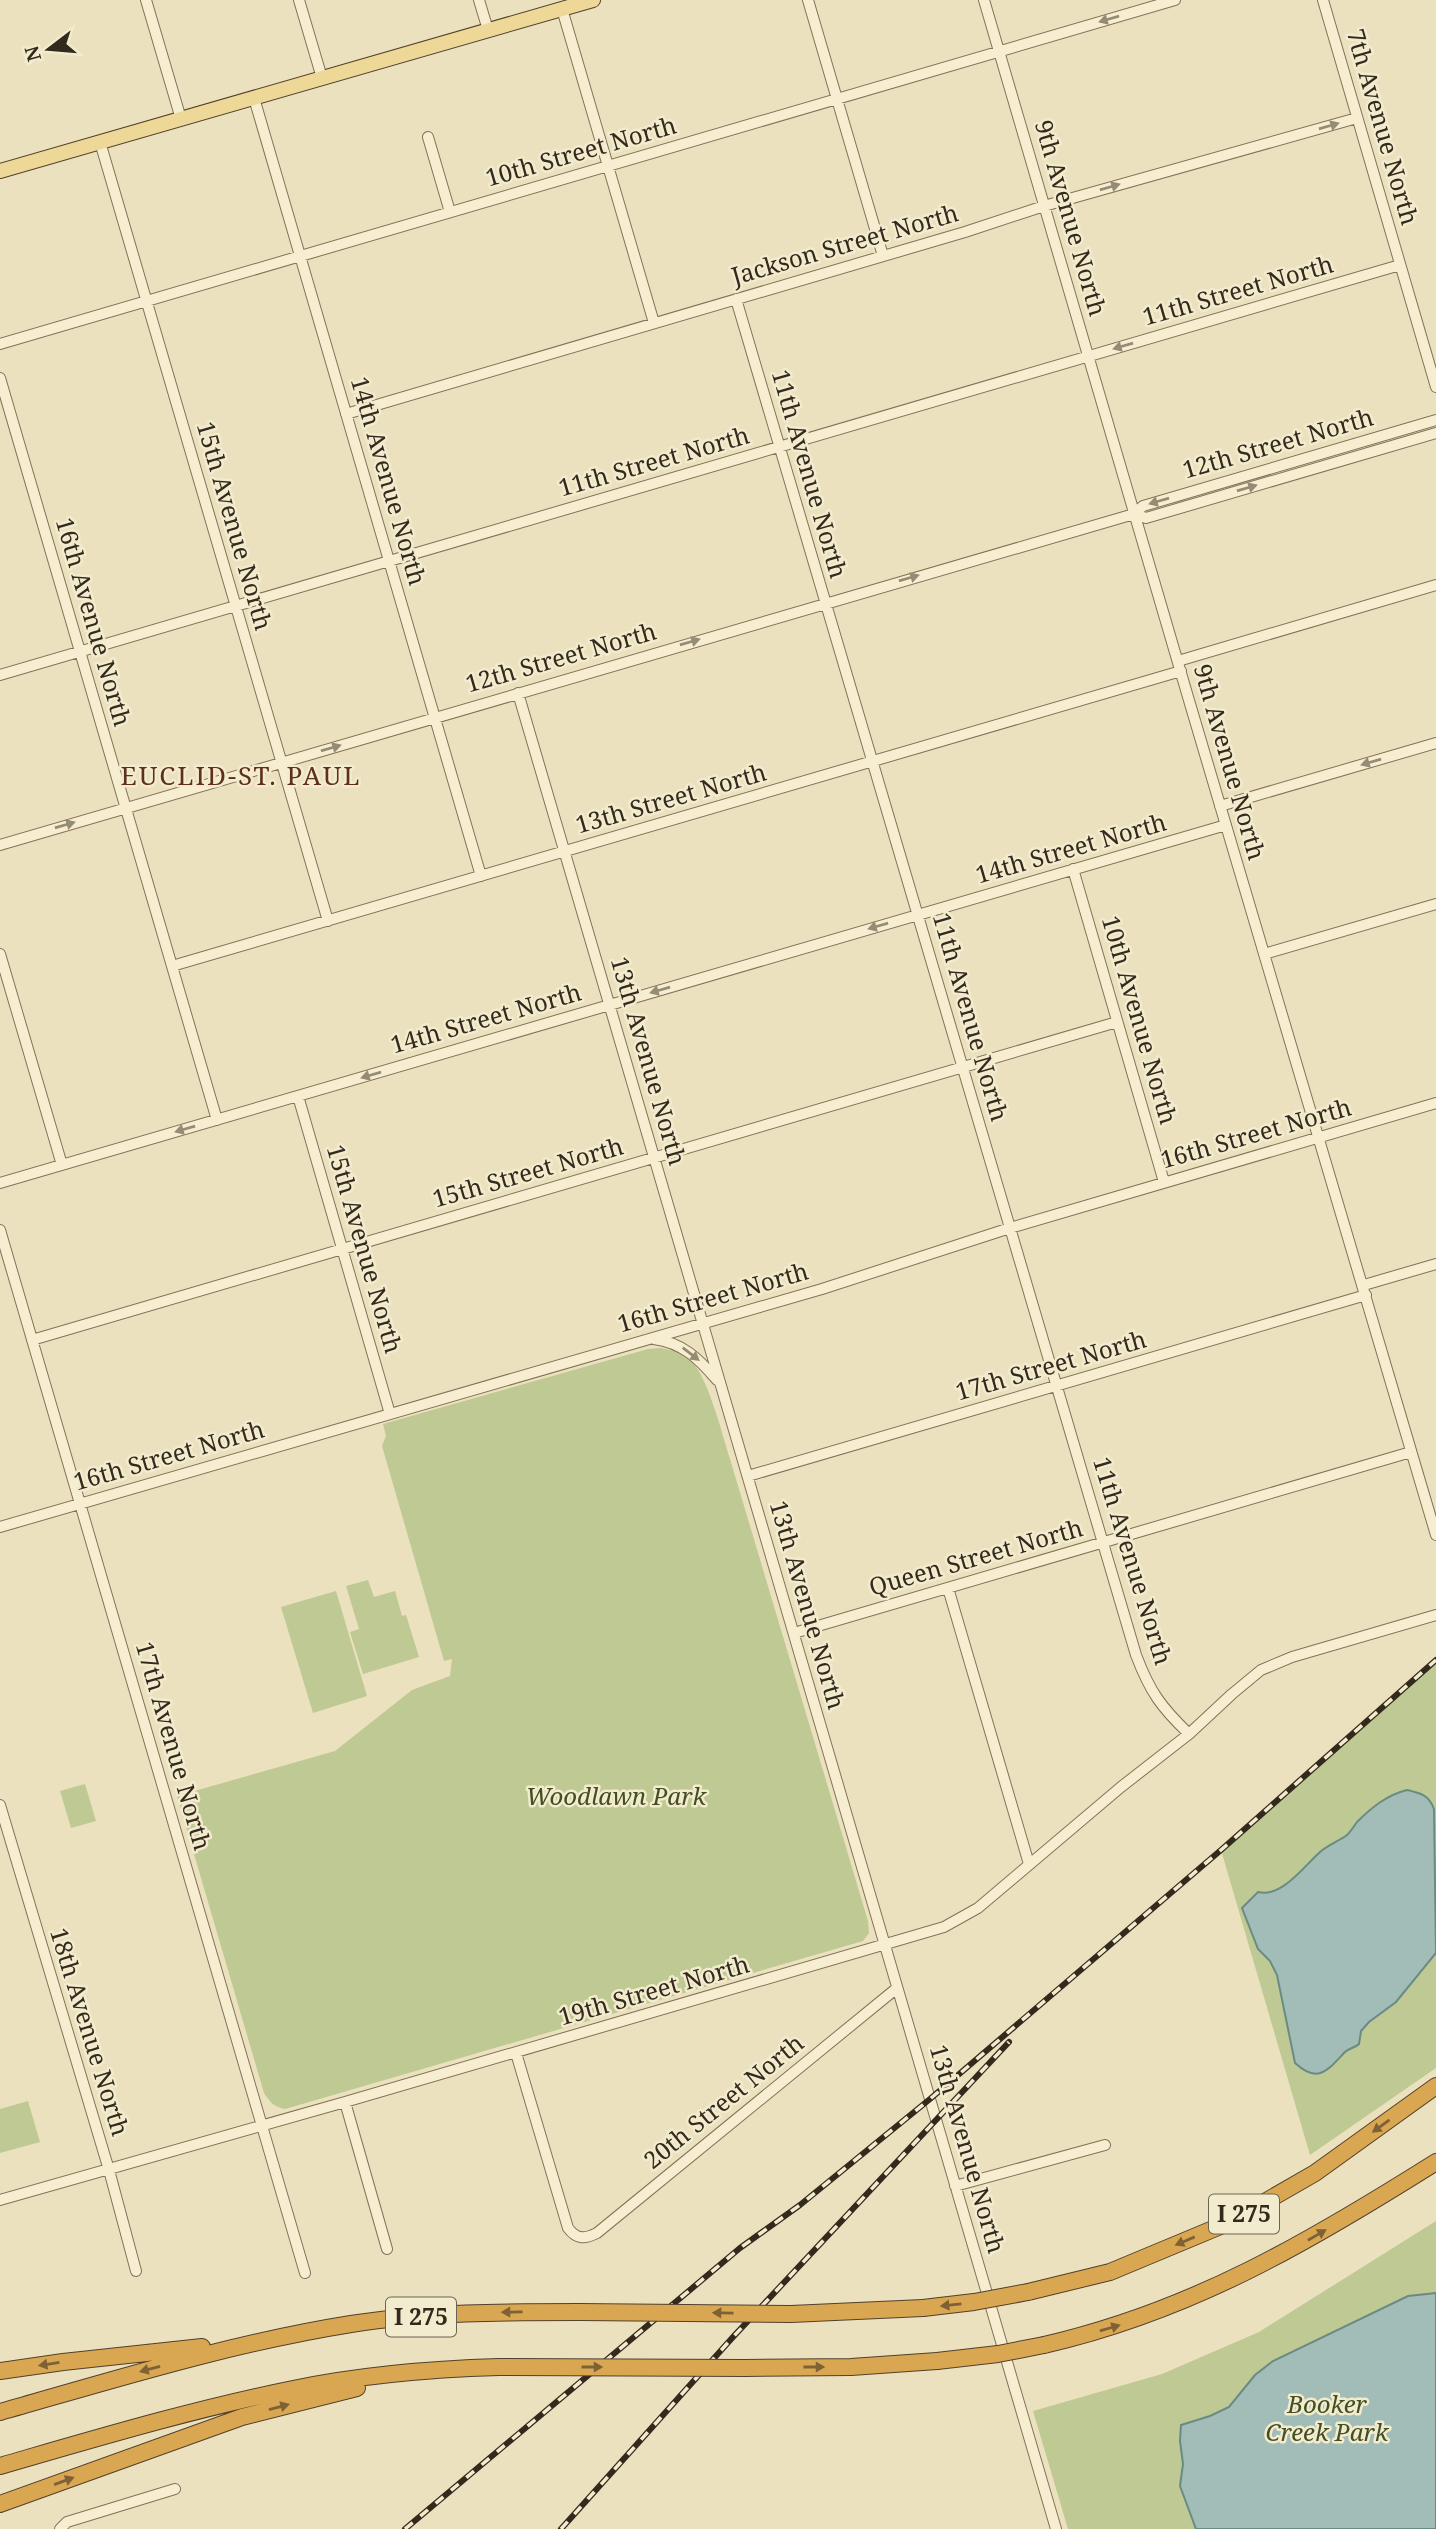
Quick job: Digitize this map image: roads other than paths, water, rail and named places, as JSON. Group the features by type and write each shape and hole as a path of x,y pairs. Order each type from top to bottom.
{"highway":[{"name":"I 275","path":"0,2412 154,2368 263,2341 389,2319 453,2314 580,2312 791,2314 923,2308 1028,2292 1110,2272 1230,2222 1315,2173 1436,2086"},
{"name":"I 275","path":"0,2466 292,2389 343,2380 449,2368 862,2366 998,2354 1044,2345 1127,2323 1239,2276 1302,2244 1436,2162"},
{"path":"0,2371 263,2341"},
{"path":"0,2504 242,2417 346,2390 449,2368"}],"main road":[{"path":"0,171 593,0"}],"street":[{"path":"146,0 181,119"},
{"path":"299,0 322,78"},
{"path":"479,0 488,30"},
{"path":"808,0 883,256"},
{"name":"9th Avenue North","path":"984,0 1436,1535"},
{"name":"10th Street North","path":"0,344 1175,0"},
{"name":"7th Avenue North","path":"1323,0 1436,387"},
{"path":"562,9 654,323"},
{"name":"14th Avenue North","path":"254,98 481,876"},
{"name":"Jackson Street North","path":"346,414 1044,206 1357,118"},
{"path":"428,137 450,212"},
{"name":"15th Avenue North","path":"100,142 328,921"},
{"name":"11th Street North","path":"0,675 1400,265"},
{"name":"11th Avenue North","path":"736,299 1136,1655 1145,1679 1165,1711 1189,1734"},
{"name":"16th Avenue North","path":"0,378 217,1120"},
{"name":"12th Street North","path":"0,845 1134,514 1143,506 1436,420"},
{"name":"12th Street North","path":"1134,514 1146,518 1436,433"},
{"name":"13th Street North","path":"172,966 873,761 1436,585"},
{"name":"13th Avenue North","path":"518,693 1056,2529"},
{"path":"1220,806 1436,743"},
{"name":"14th Street North","path":"0,1183 1226,825"},
{"name":"10th Avenue North","path":"1073,870 1164,1182"},
{"path":"1264,954 1436,904"},
{"path":"0,954 62,1165"},
{"name":"15th Street North","path":"32,1340 1117,1022"},
{"name":"15th Avenue North","path":"298,1096 390,1414"},
{"name":"16th Street North","path":"0,1527 822,1289 1010,1228 1436,1103"},
{"name":"17th Avenue North","path":"0,1230 305,2273"},
{"name":"17th Street North","path":"748,1476 1057,1386 1365,1290 1436,1264"},
{"path":"651,1338 674,1343 691,1353 721,1385"},
{"name":"Queen Street North","path":"794,1633 1411,1452"},
{"path":"948,1587 1029,1864"},
{"name":"19th Street North","path":"0,2200 516,2053 944,1927 962,1919 1189,1734 1261,1670 1292,1657 1436,1615"},
{"name":"18th Avenue North","path":"0,1805 136,2271"},
{"name":"20th Street North","path":"516,2053 568,2228 573,2235 588,2238 898,1988"},
{"path":"345,2102 387,2249"},
{"path":"956,2186 1105,2146"},
{"path":"60,2529 67,2522 175,2489"}],"water":[{"path":"1407,1790 1424,1795 1434,1809 1436,1953 1396,2002 1361,2031 1359,2044 1322,2072 1310,2073 1295,2063 1277,1975 1270,1961 1258,1949 1242,1908 1258,1892 1267,1893 1284,1886 1326,1847 1347,1835 1374,1807 1386,1798"},
{"path":"1436,2293 1436,2529 1196,2529 1180,2486 1183,2464 1181,2425 1229,2407 1255,2375 1273,2361 1408,2296"}],"railway":[{"path":"405,2529 740,2248 800,2205 930,2099 1221,1850 1436,1660"},
{"path":"561,2529 733,2337 1009,2042"}],"district":[{"name":"EUCLID-ST. PAUL","path":"241,776"}],"park label":[{"name":"Woodlawn Park","path":"616,1797"},
{"name":"Booker Creek Park","path":"1327,2419"}]}
